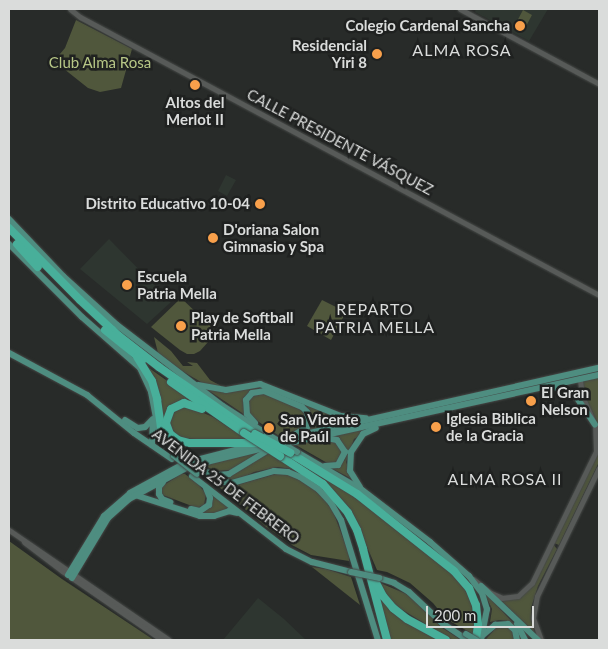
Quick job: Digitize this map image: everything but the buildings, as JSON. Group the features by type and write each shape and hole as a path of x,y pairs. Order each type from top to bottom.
{"highway":[{"path":"9,228 66,287 119,336 166,372 255,434 293,452 344,486 399,526 463,580 469,588 476,605 479,639"},
{"path":"9,235 78,307 130,351 244,434"},
{"path":"130,351 143,365 152,381 158,399 161,426 176,455"},
{"path":"267,438 200,443 178,440 167,428 166,418 171,409 179,404 189,403 244,434 280,456 323,484 339,500 357,530 387,640"},
{"path":"344,486 349,486 386,512 391,511"},
{"path":"368,568 383,596 392,608 407,619 446,640"}],"main road":[{"path":"9,219 94,306 169,367 267,438 321,465 362,490 391,511 469,576 540,640"},
{"path":"9,244 82,317 135,361 149,384 154,416 161,434 176,455 197,474 217,481 232,483 274,471 288,472 300,477 319,490 331,503 341,520 378,640"},
{"name":"AVENIDA 25 DE FEBRERO","path":"9,353 84,389 152,443"},
{"path":"169,367 204,387 226,390 260,384 316,407 350,418 395,417"},
{"path":"72,574 108,518 123,503 166,478 206,461 300,441 599,368"},
{"name":"AVENIDA 25 DE FEBRERO","path":"54,376 98,403 134,433 176,455 246,518 299,557 378,576 411,589 466,638"},
{"path":"72,574 104,516 130,492 185,463 267,438 286,438 599,376"},
{"path":"549,387 567,391 577,398 595,424"},
{"path":"267,438 250,419 245,409 246,400 256,391 264,391 302,406 307,412 309,423 307,427 286,438"},
{"path":"125,420 138,428 145,427 154,416"},
{"path":"152,443 154,416"},
{"path":"362,490 350,471 349,458 354,445 368,431 395,417"},
{"path":"300,441 330,437 342,444 345,456 338,465 330,467 321,465"},
{"path":"197,474 229,474 277,446"},
{"name":"AVENIDA 25 DE FEBRERO","path":"197,474 206,486 295,550 350,570"},
{"path":"165,500 159,489 166,478"},
{"path":"137,494 165,500 200,511 210,502 206,486"},
{"path":"137,494 200,516 214,516 232,511 246,518"},
{"path":"214,516 225,500"},
{"path":"469,576 482,593 487,609 479,639"},
{"path":"509,613 525,640"},
{"path":"466,638 479,639 495,625 508,624 515,630 516,640"}],"street":[{"name":"CALLE PRESIDENTE VÁSQUEZ","path":"70,9 80,17 599,295"},
{"path":"460,9 599,84"},
{"path":"469,576 491,593 502,598 518,596 528,589 592,460 596,444 595,424 582,396 580,380"},
{"path":"540,640 533,618 537,596 599,468"},
{"path":"9,530 169,640"},
{"path":"72,574 162,640"}],"shaded area":[{"name":"Colegio Cardenal Sancha","path":"476,9 548,9 529,41 475,12"},
{"path":"226,175 236,180 227,196 218,191"},
{"name":"Escuela Patria Mella","path":"109,239 171,302 147,324 80,269"},
{"path":"258,598 284,619 306,640 223,640"}],"green space":[{"path":"523,10 532,15 524,30 515,25"},
{"name":"Club Alma Rosa","path":"76,20 132,49 121,88 100,92 88,88 54,61 65,48"},
{"name":"Play de Softball Patria Mella","path":"181,298 217,332 200,351 194,354 187,354 180,350 151,327"},
{"path":"322,300 346,312 331,340 307,326"},
{"path":"154,337 171,351 183,366 193,366 187,362 197,363 210,380 223,387 206,385 182,371 158,353"},
{"path":"149,368 200,404 170,407 163,418 159,395"},
{"path":"599,378 599,462 559,545 554,543 596,454 598,440 583,395 581,381"},
{"path":"251,385 262,387 255,389 245,397 243,404 245,415 205,388 224,392"},
{"path":"263,392 300,408 305,415 302,428 289,435 279,436 249,415 248,401 253,394"},
{"path":"301,402 332,416 355,421 304,431 310,424"},
{"path":"185,405 213,417 251,442 178,438 171,430 169,419 171,413"},
{"path":"375,427 354,439 346,462 352,479 333,469 345,460 346,455 333,436"},
{"path":"331,438 342,450 339,460 334,464 329,464 294,444"},
{"path":"264,451 231,470 215,471 204,465"},
{"path":"269,453 302,475 291,469 278,467 254,472 240,479 220,480 213,476 222,477"},
{"path":"296,459 341,487 392,524 464,584 471,598 476,622 473,634 446,619 433,603 410,583 387,572 377,570 352,512 328,484"},
{"path":"279,473 294,476 320,493 331,506 349,554 349,561 311,555 292,545 266,527 219,487 237,485"},
{"path":"181,474 185,474 198,484 206,494 204,505 197,508 163,495 161,487"},
{"path":"211,493 229,508 217,513 202,513"},
{"path":"9,541 62,579 154,640 9,640"},
{"path":"553,544 557,549 538,586 531,608 534,632 499,599 516,598 530,589"},
{"path":"312,567 326,569 351,577 360,605"},
{"path":"378,582 411,596 441,627 461,640 452,640 396,606 385,596"},
{"path":"484,592 518,628 523,640 519,640 512,624 508,621 490,622 492,609"},
{"path":"379,597 440,640 391,640"},
{"path":"506,626 512,630 513,640 486,639 497,627"}],"place":[{"name":"Colegio Cardenal Sancha","path":"520,26"},
{"name":"Residencial Yiri 8","path":"377,54"},
{"name":"Altos del Merlot II","path":"195,85"},
{"name":"Distrito Educativo 10-04","path":"260,204"},
{"name":"D'oriana Salon Gimnasio y Spa","path":"213,238"},
{"name":"Escuela Patria Mella","path":"127,285"},
{"name":"Play de Softball Patria Mella","path":"181,326"},
{"name":"El Gran Nelson","path":"531,401"},
{"name":"Iglesia Biblica de la Gracia","path":"436,427"},
{"name":"San Vicente de Paúl","path":"269,428"}],"district":[{"name":"ALMA ROSA","path":"462,50"},
{"name":"REPARTO PATRIA MELLA","path":"375,318"},
{"name":"ALMA ROSA II","path":"505,479"}]}
